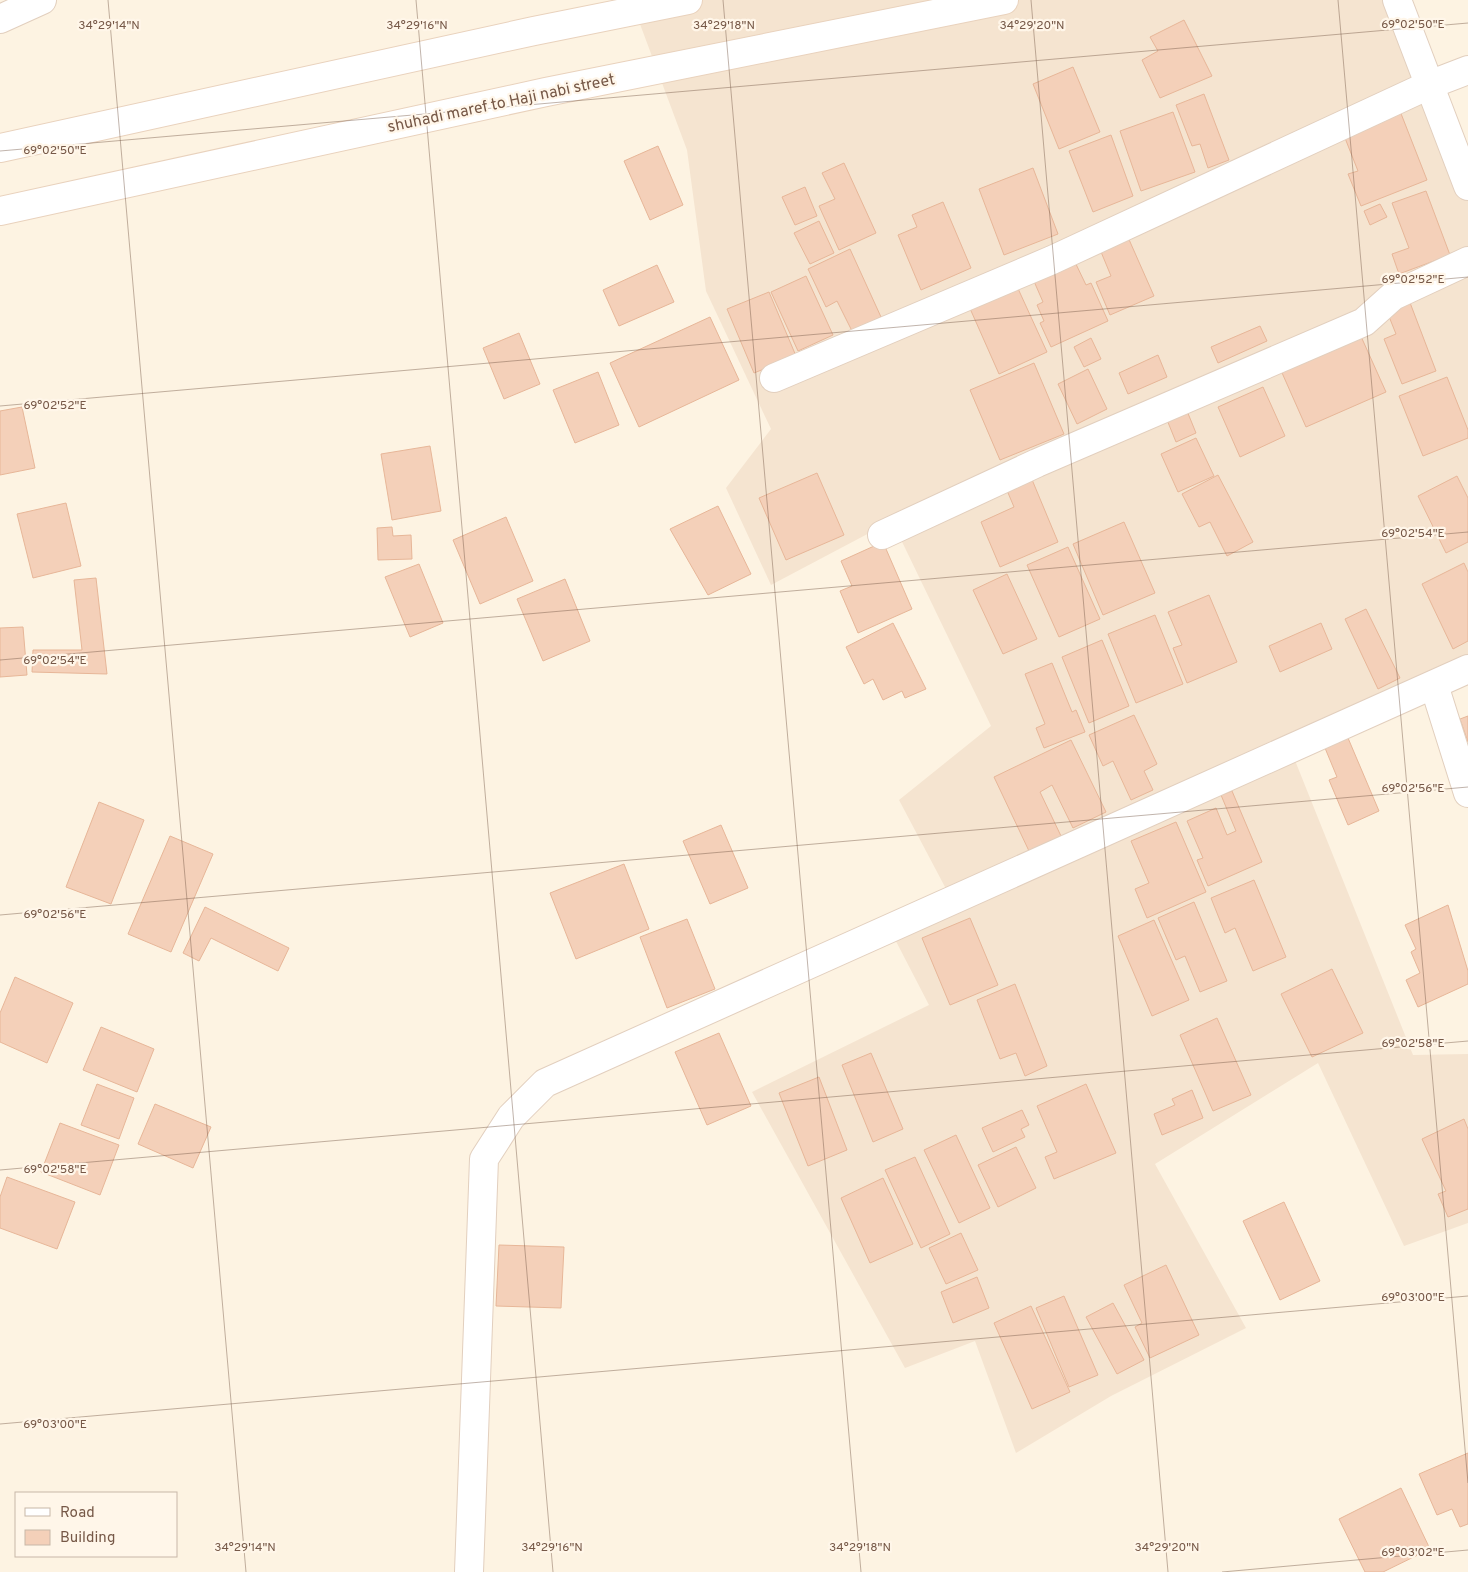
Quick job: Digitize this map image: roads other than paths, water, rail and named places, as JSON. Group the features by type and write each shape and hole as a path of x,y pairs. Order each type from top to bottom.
{"street":[{"path":"0,19 42,0"},
{"path":"0,148 534,31 688,0"},
{"name":"shuhadi maref to Haji nabi street","path":"0,211 546,92 1004,0"},
{"path":"1397,0 1468,186"},
{"path":"774,378 1052,260 1428,85 1468,70"},
{"path":"882,535 1037,463 1364,322 1393,296 1468,262"},
{"path":"469,1572 484,1159 511,1116 546,1083 1468,669"},
{"path":"1434,685 1468,793"}]}
